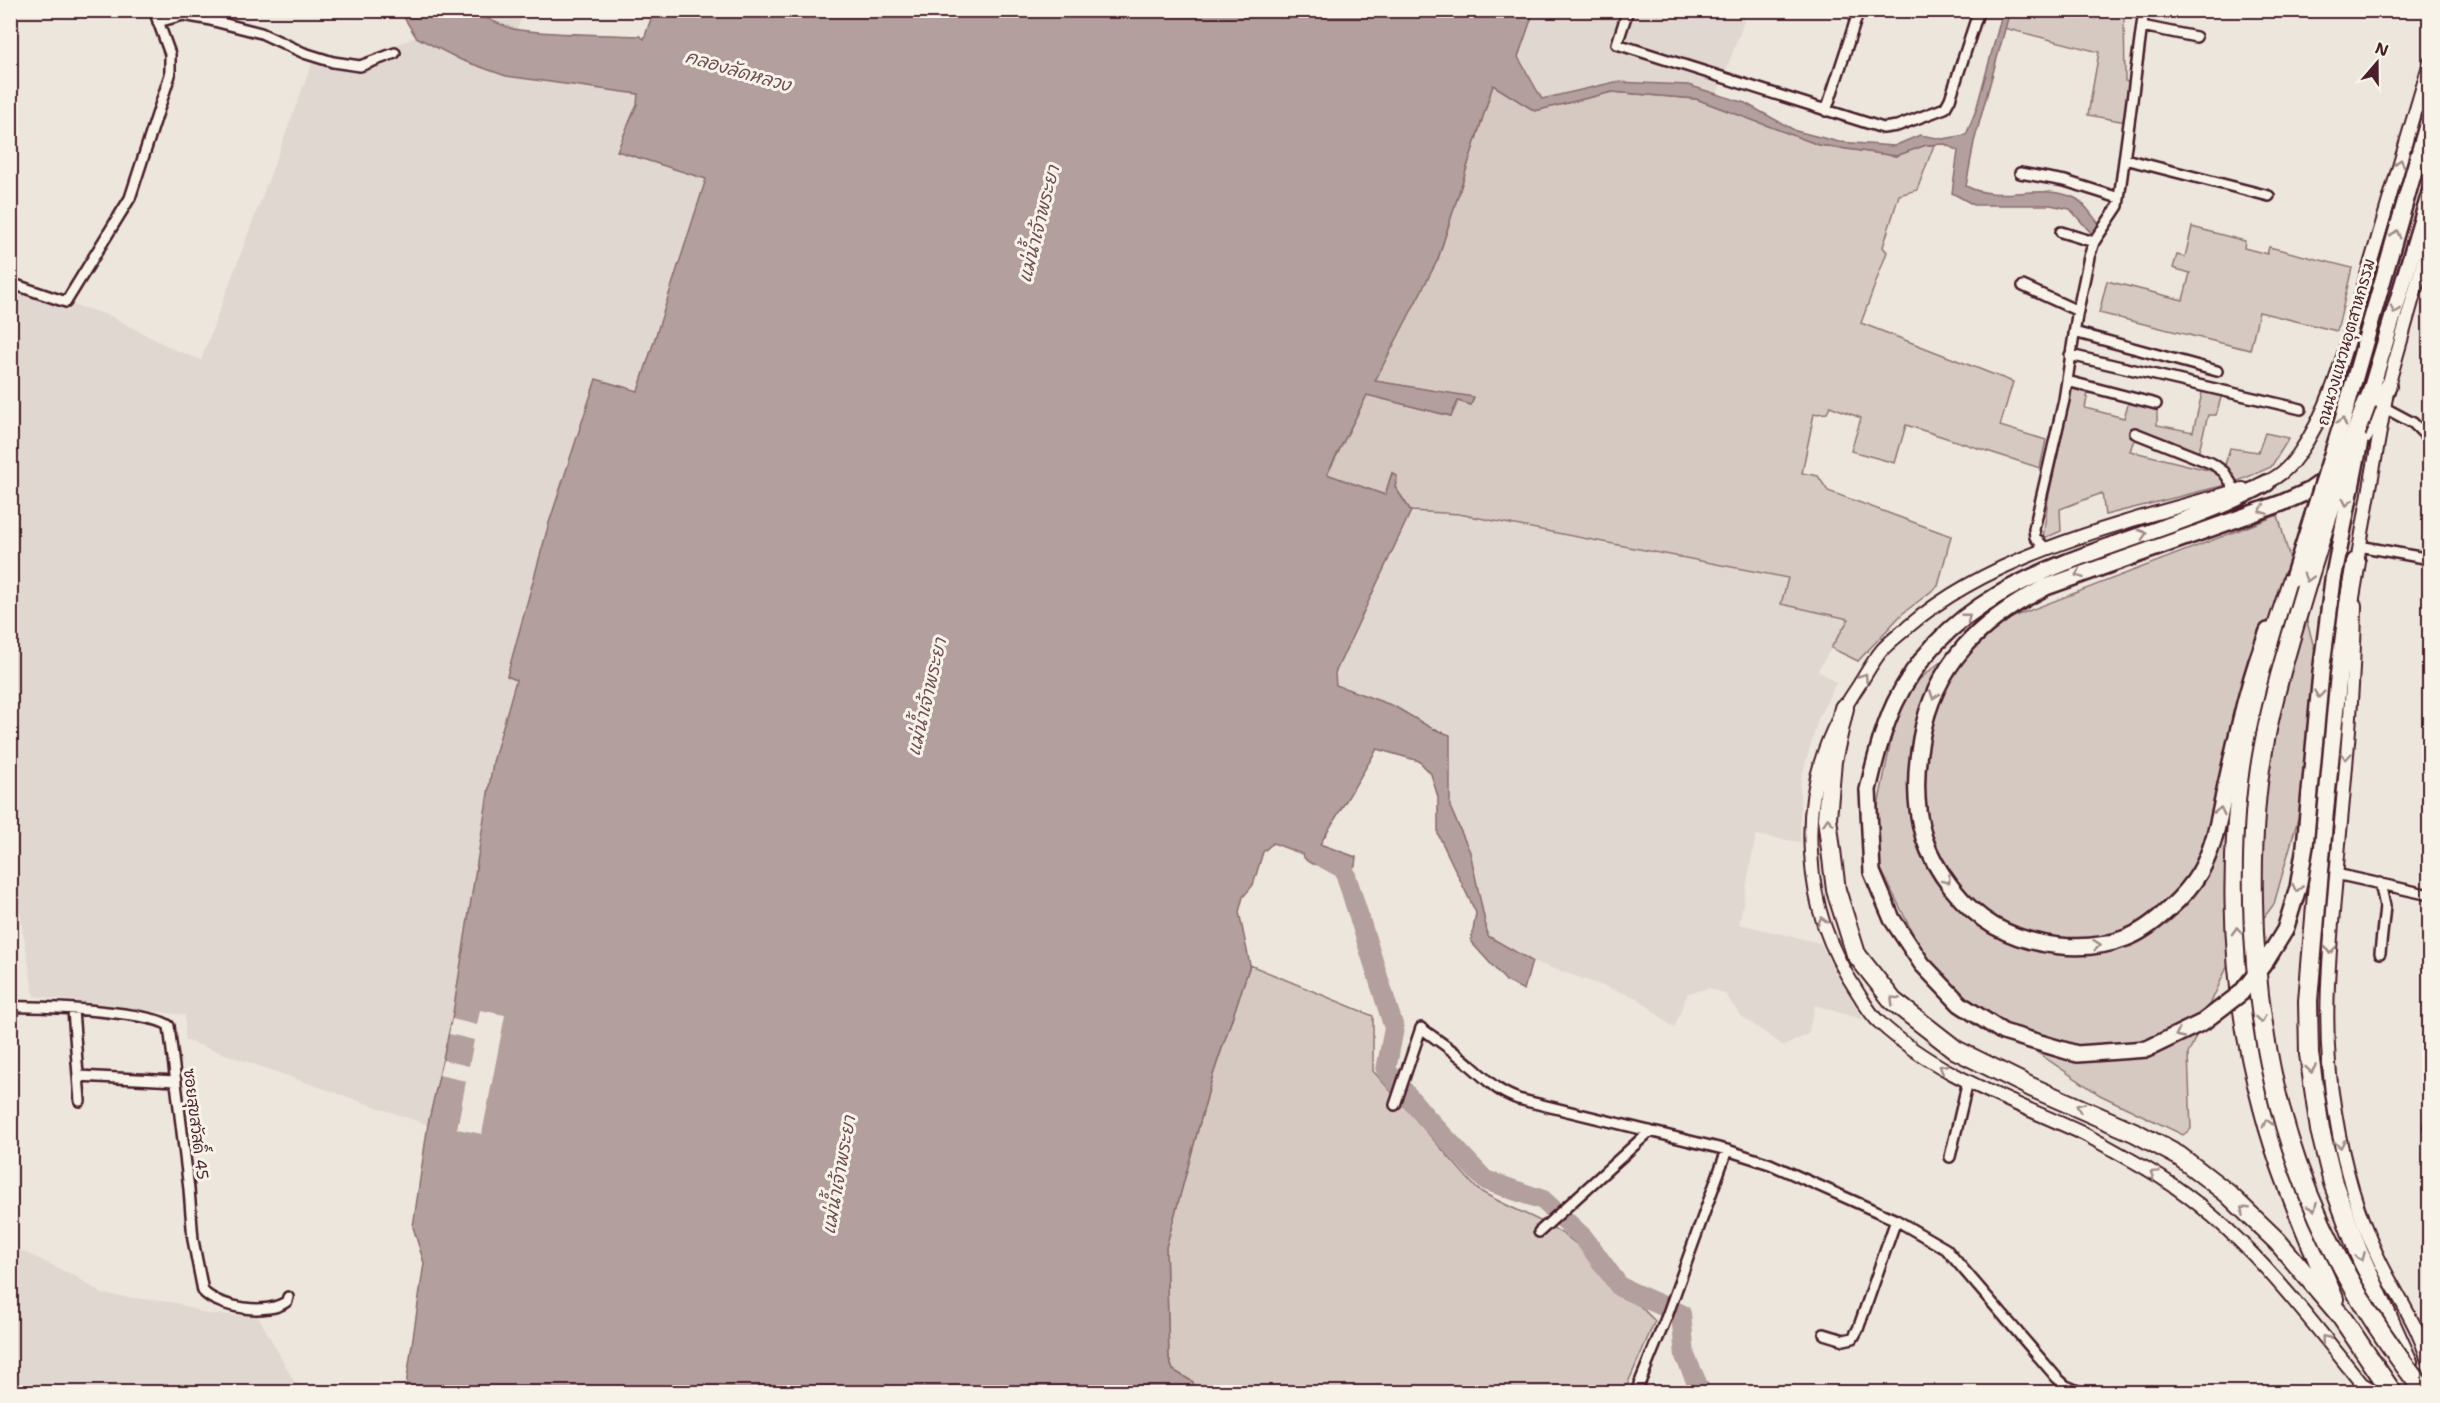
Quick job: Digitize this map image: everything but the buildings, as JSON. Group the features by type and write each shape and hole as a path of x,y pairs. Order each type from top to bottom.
{"highway":[{"path":"2376,406 2318,545 2274,696 2263,747 2256,804 2253,849 2254,950 2259,1013 2267,1058 2278,1103 2305,1187 2331,1247 2358,1297 2384,1339 2424,1382"},
{"path":"2358,554 2339,662 2324,811 2308,1001 2309,1054 2319,1119 2333,1183 2358,1251 2424,1382"},
{"path":"2293,578 2257,695 2240,792 2236,849 2238,941 2244,1014 2262,1107 2294,1204 2340,1315"},
{"path":"1844,708 1832,761 1827,818 1836,890 1856,954 1893,1001 1956,1050 2031,1087 2097,1114 2179,1156 2227,1193 2277,1242 2340,1315 2392,1392"}],"main road":[{"name":"ถนนวงแหวนอุตสาหกรรม","path":"2388,386 2366,434 2355,450 2329,477 2309,491 2274,506 2046,587 2020,600 1997,616 1975,634 1954,658 1937,686 1924,722 1916,764 1916,805 1924,839 1942,875 1968,905 1993,925 2039,942 2084,946 2107,944 2129,938 2166,912 2201,871 2217,824 2248,687 2258,654 2293,578 2342,423 2430,115"},
{"path":"2266,483 2238,499 2183,522 2113,544 2028,578 1988,601 1934,645 1913,671 1895,702 1880,740 1868,790 1872,872 1892,919 1922,964 1960,1004 2003,1032 2077,1054 2147,1049 2203,1022 2241,993 2266,961 2284,930 2298,888 2305,846 2321,673 2334,580 2430,193"}],"street":[{"path":"10,283 66,302 130,198 170,75 170,54 154,10"},
{"path":"1628,10 1617,44 1883,128 1897,126 1945,108 1979,10"},
{"path":"1826,111 1859,10"},
{"path":"2046,549 2035,537 2034,529 2067,381 2078,311 2094,242 2112,218 2119,198 2144,10"},
{"path":"158,22 183,15 206,19 261,33 304,53 333,62 360,66 395,53"},
{"path":"2142,26 2196,37"},
{"path":"2376,1392 2365,1388 2290,1295 2247,1248 2202,1208 2151,1171 2085,1135 1968,1082 1911,1049 1875,1019 1847,976 1826,934 1813,888 1809,830 1816,779 1828,737 1844,708 1883,649 1930,607 2003,566 2046,549 2149,515 2266,483 2283,472 2298,456 2311,434 2336,376 2430,62"},
{"path":"2125,159 2269,196"},
{"path":"2020,173 2065,181 2119,198"},
{"path":"2061,232 2094,242"},
{"path":"2430,238 2388,386 2376,406 2358,554 2354,666 2330,938 2326,1042 2344,1164 2359,1215 2377,1256 2413,1322 2430,1347"},
{"path":"2023,286 2078,311"},
{"path":"2074,332 2217,371"},
{"path":"2070,355 2301,409"},
{"path":"2067,381 2156,404"},
{"path":"2376,406 2413,423 2430,440"},
{"path":"2135,433 2213,464 2224,472 2236,491"},
{"path":"2358,554 2430,559"},
{"path":"2336,874 2430,895"},
{"path":"2380,883 2385,906 2380,952"},
{"name":"ซอยสุขสวัสดิ์ 45","path":"10,1007 33,1006 135,1016 165,1022 171,1032 193,1240 203,1291 218,1302 274,1309 287,1302 288,1297"},
{"path":"73,1010 80,1101"},
{"path":"1395,1105 1421,1028 1472,1066 1488,1084 1518,1099 1727,1150 1770,1164 1896,1220 1947,1249 2065,1389 2080,1392"},
{"path":"78,1076 176,1081"},
{"path":"1950,1157 1968,1082"},
{"path":"1541,1229 1650,1131"},
{"path":"1636,1392 1674,1297 1727,1150"},
{"path":"1824,1334 1845,1340 1853,1338 1896,1220"},
{"path":"2413,1322 2424,1382"}],"shaded area":[{"path":"467,11 524,11 517,30"},
{"path":"1534,11 1748,11 1717,94 1688,85 1615,82 1541,99 1518,57"},
{"path":"2010,11 2124,11 2125,81 2132,83 2126,122 2088,115 2099,52 2004,28"},
{"path":"416,37 460,60 506,76 638,94 637,104 617,151 706,178 638,391 596,380 549,523 507,676 516,679 493,762 452,1019 428,1125 185,1040 185,1015 34,996 10,855 10,287 108,315 171,348 201,360 317,50 356,61"},
{"path":"1493,85 1535,111 1612,92 1696,99 1819,145 1896,156 1926,145 1934,145 1917,190 1899,195 1883,247 1887,252 1861,323 2013,382 2000,426 2046,440 2040,468 1906,425 1895,463 1851,451 1861,418 1830,406 1827,413 1814,414 1802,473 1818,476 1828,491 1951,536 1938,586 1902,614 1858,661 1831,648 1849,619 1781,604 1788,578 1459,514 1411,511 1395,487 1397,476 1392,473 1385,495 1327,475 1367,395 1451,416 1458,401 1471,405 1473,397 1374,381 1438,259"},
{"path":"2192,227 2245,241 2244,248 2267,254 2269,247 2352,268 2337,331 2259,312 2250,350 2099,313 2107,281 2183,300 2190,273 2173,268 2177,255 2185,257"},
{"path":"2072,389 2088,393 2085,408 2124,418 2129,401 2157,407 2157,425 2193,432 2203,389 2222,394 2216,415 2208,415 2198,454 2191,455 2184,446 2145,435 2133,442 2130,451 2220,473 2226,485 2105,515 2102,493 2060,509 2061,531 2043,539 2048,499"},
{"path":"2265,433 2289,438 2271,467 2236,482 2225,465 2230,448 2258,452"},
{"path":"1411,511 1459,514 1788,578 1781,604 1849,619 1818,670 1836,683 1818,719 1800,783 1800,842 1756,835 1739,924 1820,943 1864,1020 1815,1005 1808,1034 1784,1046 1741,1016 1725,994 1710,988 1688,993 1674,1028 1638,998 1532,961 1488,936 1470,852 1450,807 1450,735 1431,728 1394,706 1336,685 1335,672"},
{"path":"2278,515 2321,673 2304,797 2274,904 2227,967 2188,1054 2191,1129 2183,1135 2100,1095 1936,980 1870,847 1900,695 1975,634 2018,615"},
{"path":"1250,965 1373,1016 1373,1071 1477,1189 1539,1221 1575,1243 1655,1321 1624,1392 1195,1392 1193,1382 1173,1370 1169,1359 1166,1247 1212,1078"},
{"path":"11,1246 75,1276 102,1294 177,1303 206,1314 258,1316 295,1383 344,1392 11,1392"}],"water":[{"path":"654,10 1534,11 1518,57 1542,99 1615,82 1688,85 1745,103 1796,131 1839,142 1894,146 1920,135 1943,139 1966,135 1976,110 2003,11 2010,11 1974,142 1966,186 1992,193 2062,194 2078,200 2100,225 2091,233 2070,209 2050,205 1974,205 1952,193 1958,151 1945,144 1926,145 1896,156 1819,145 1696,99 1612,92 1535,111 1493,85 1438,259 1375,381 1474,397 1471,405 1458,401 1451,416 1367,395 1327,474 1385,495 1392,473 1397,476 1395,487 1411,511 1335,673 1336,685 1394,706 1431,728 1450,735 1450,807 1470,852 1488,936 1532,961 1524,990 1506,981 1471,942 1476,913 1438,834 1438,797 1431,774 1419,761 1377,749 1320,844 1356,857 1355,866 1314,864 1307,861 1302,854 1273,843 1263,852 1253,885 1243,897 1239,912 1250,965 1212,1078 1166,1247 1169,1359 1173,1370 1193,1382 1195,1392 405,1392 424,1263 413,1227 428,1124 452,1019 493,762 516,680 507,676 549,523 596,379 638,391 706,179 617,151 637,104 638,94 506,76 461,60 416,37 400,11 439,11 444,15 463,11 519,30 640,36 644,39"}],"pier":[{"path":"480,1010 505,1015 482,1134 457,1129 466,1081 439,1075 443,1060 469,1066 474,1040 449,1034 452,1019 477,1025"}],"waterway":[{"path":"1320,856 1344,869 1394,1028 1386,1070 1485,1180 1543,1200 1583,1237 1620,1287 1681,1314 1685,1356 1701,1392"}],"water label":[{"name":"คลองลัดหลวง","path":"738,71"},
{"name":"แม่น้ำเจ้าพระยา","path":"1039,224"},
{"name":"แม่น้ำเจ้าพระยา","path":"927,697"},
{"name":"แม่น้ำเจ้าพระยา","path":"839,1175"}]}
